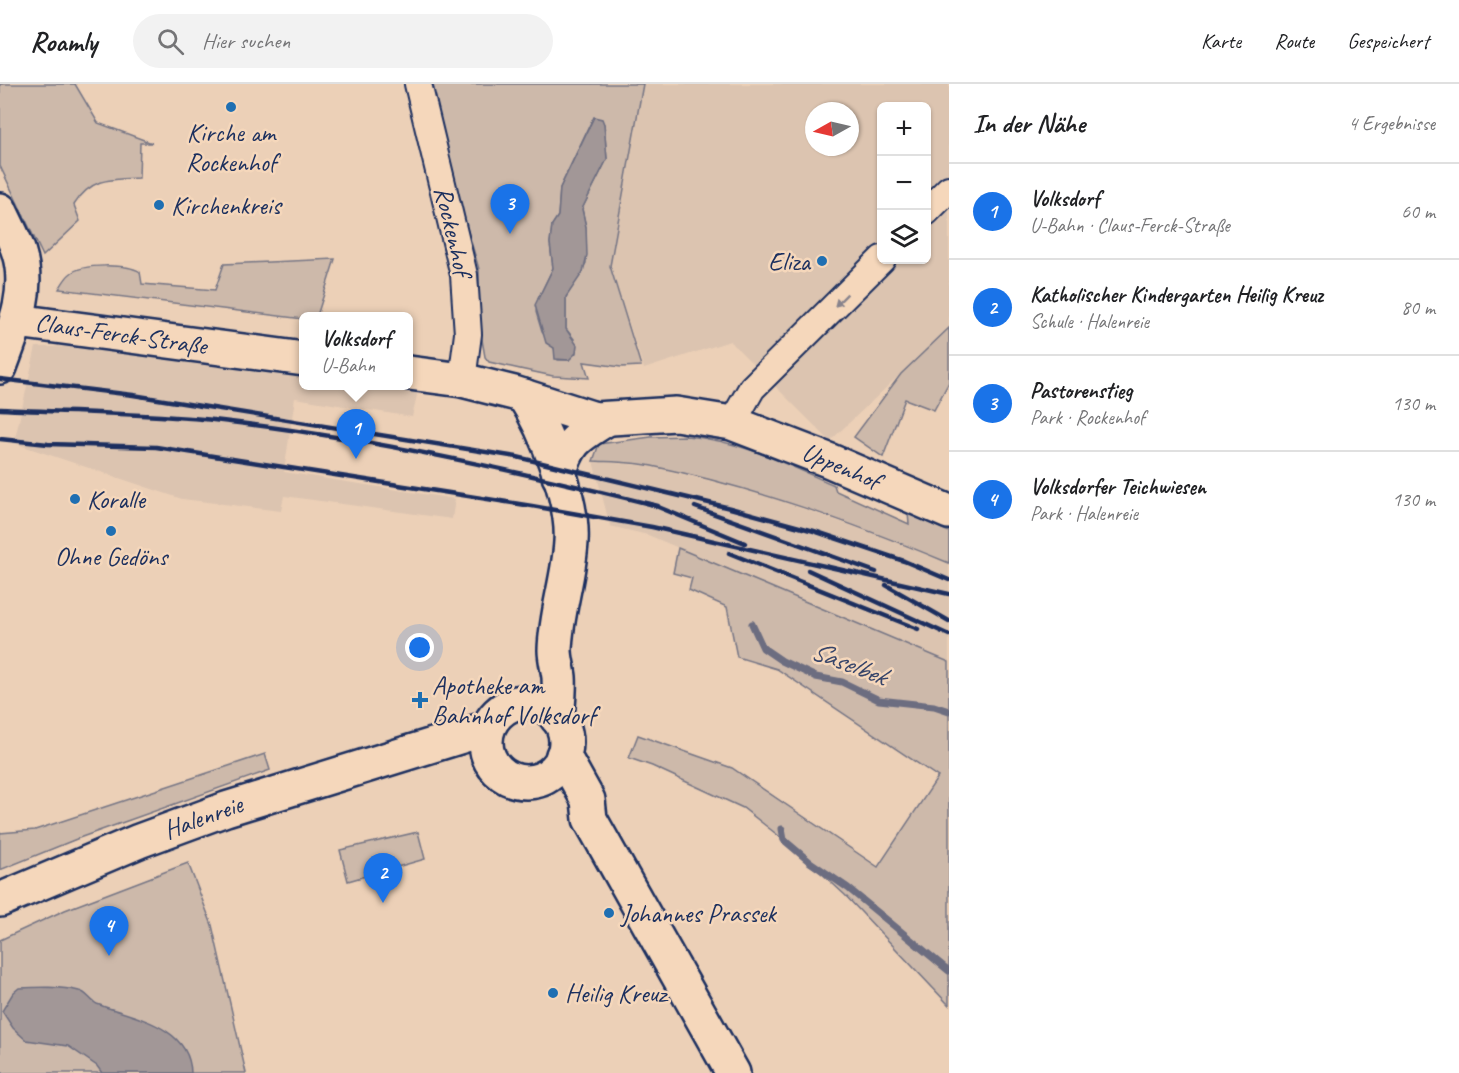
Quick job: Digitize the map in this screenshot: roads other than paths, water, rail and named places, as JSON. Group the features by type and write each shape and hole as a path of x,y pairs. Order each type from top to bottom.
{"street":[{"name":"Rockenhof","path":"418,84 464,275 468,334 462,380"},
{"path":"930,210 949,189"},
{"name":"Claus-Ferck-Straße","path":"0,210 19,253 24,283 17,321 299,358"},
{"path":"413,374 462,380 524,396 566,412 605,420 676,414 732,423 752,388 877,264"},
{"path":"0,367 17,321"},
{"path":"524,396 541,426 559,476 569,508 572,530 555,652 559,679 557,718"},
{"path":"559,476 564,455 570,445 605,420"},
{"name":"Uppenhof","path":"732,423 774,437 949,512"},
{"path":"524,702 555,652"},
{"path":"524,702 543,706 557,718 564,732 552,767 524,782 506,777 488,742 499,713 524,702"},
{"name":"Halenreie","path":"0,900 119,849 286,788 413,753 435,743 488,742"},
{"path":"552,767 588,800 590,819 733,1073"}],"waterway":[{"name":"Saselbek","path":"752,624 763,648 782,661 816,677 842,682 879,700 934,706 949,711"},
{"name":"Saselbek","path":"782,829 784,840 810,862 848,888 949,971"}],"railway":[{"path":"0,379 133,395 517,457 730,508 814,531 904,561 949,580"},
{"path":"0,409 166,416 332,436 441,456 658,506"},
{"path":"0,439 48,444 156,447 532,506 652,527 949,594"},
{"path":"651,504 745,543"},
{"path":"695,507 876,572"},
{"path":"729,553 918,629"},
{"path":"808,570 949,635"},
{"path":"886,585 949,621"}],"place":[{"name":"Kirche am Rockenhof","path":"231,107"},
{"name":"Kirchenkreis","path":"159,205"},
{"name":"Pastorenstieg","path":"510,234"},
{"name":"Eliza","path":"822,261"},
{"name":"Volksdorf","path":"356,459"},
{"name":"Koralle","path":"75,499"},
{"name":"Ohne Gedöns","path":"111,531"},
{"name":"Apotheke am Bahnhof Volksdorf","path":"420,700"},
{"name":"Katholischer Kindergarten Heilig Kreuz","path":"383,903"},
{"name":"Johannes Prassek","path":"609,913"},
{"name":"Volksdorfer Teichwiesen","path":"109,956"},
{"name":"Heilig Kreuz","path":"553,993"}]}
